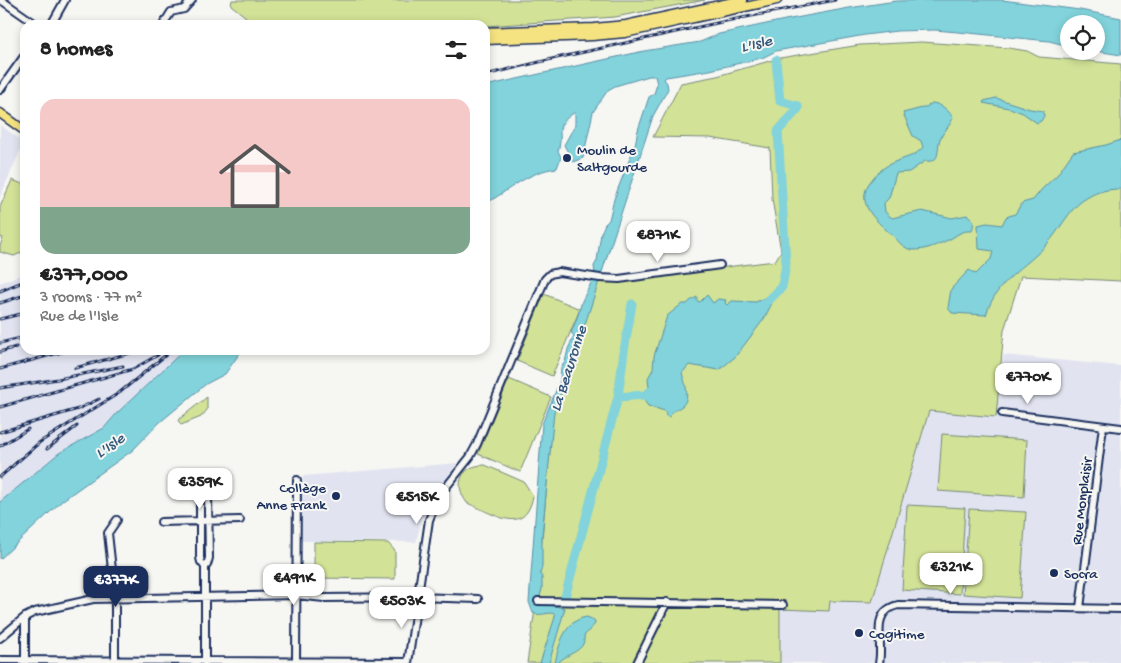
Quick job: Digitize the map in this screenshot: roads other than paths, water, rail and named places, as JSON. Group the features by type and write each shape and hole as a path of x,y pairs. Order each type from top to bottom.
{"main road":[{"path":"490,40 593,32 743,0"},
{"path":"490,32 625,33 778,0"},
{"path":"0,113 20,127"}],"street":[{"path":"1,0 30,20"},
{"path":"54,20 65,0"},
{"path":"166,20 171,12 184,9 192,0"},
{"path":"0,90 20,62"},
{"path":"0,660 25,662 408,663 429,520 440,496 470,457 477,444 545,279 550,274 559,272 619,279 720,265"},
{"path":"1002,412 1121,428"},
{"name":"Rue Monplaisir","path":"1080,608 1103,426"},
{"path":"296,662 297,480"},
{"path":"205,567 200,558 200,494 208,494 209,558 205,567 205,662"},
{"path":"115,662 115,597 108,533 117,520"},
{"path":"161,522 240,520"},
{"path":"200,558 204,555 209,558"},
{"path":"0,638 25,617 44,609 80,601 115,597 296,595 324,598 417,597 478,599"},
{"path":"538,601 784,605"},
{"path":"637,663 667,602"},
{"path":"880,663 880,621 886,610 891,607 905,605 1121,609"},
{"path":"25,617 25,662"}],"water":[{"name":"L'Isle","path":"1002,0 1080,10 1121,18 1121,55 1105,52 1105,15 1060,15 1060,44 1049,41 935,30 897,31 776,51 762,58 710,70 666,77 664,79 668,89 653,116 571,367 554,412 542,536 542,567 540,574 542,577 542,589 539,600 544,604 565,608 549,663 540,663 555,617 555,614 552,613 533,613 529,602 542,424 560,381 561,367 565,362 574,335 571,333 582,301 595,275 594,266 597,261 601,233 609,220 614,199 635,145 649,97 654,94 657,84 655,76 649,76 615,86 608,90 593,112 583,158 573,162 564,145 575,125 575,112 561,126 558,151 561,157 557,168 528,177 490,201 490,85 644,51 700,42 719,34 849,8 896,1"},
{"path":"996,98 1030,109 1043,111 1044,116 1037,123 1023,113 983,103 984,101"},
{"path":"932,103 944,108 953,118 940,139 936,158 925,161 909,172 896,173 889,198 884,203 885,212 892,218 922,211 952,218 967,215 973,220 973,226 972,231 962,232 936,245 911,250 881,226 871,214 865,200 865,193 870,181 880,171 888,165 914,154 923,147 921,141 913,136 903,113 926,107"},
{"path":"1121,140 1121,189 1105,190 1096,193 1078,205 1048,243 1004,283 997,292 986,315 952,313 948,308 951,289 969,270 976,274 991,259 993,251 979,249 978,225 987,223 1002,225 1006,217 1015,214 1022,203 1033,200 1057,175 1073,152"},
{"path":"777,293 764,319 735,357 719,370 689,365 682,373 687,395 685,403 671,413 670,417 666,416 665,411 648,406 645,402 645,395 649,387 648,378 653,369 654,356 667,316 682,304 687,304 697,297 697,301 700,302 707,295 713,303 718,299 726,300 725,303 727,305 732,301 756,302"},
{"name":"L'Isle","path":"179,355 238,355 225,374 206,384 159,423 133,450 63,500 0,559 0,502 59,453 104,428 117,413"},
{"path":"587,617 594,620 595,624 584,636 582,645 558,663 555,663 561,641 568,628 579,619"}],"waterway":[{"name":"La Beauronne","path":"769,300 782,287 786,264 778,131 798,109 798,106 780,101 776,60"},
{"name":"La Beauronne","path":"618,397 632,304"},
{"name":"La Beauronne","path":"565,597 618,397 645,395 654,389"},
{"path":"204,531 204,550"}],"railway":[{"path":"490,74 726,21 835,0"},
{"path":"0,291 20,283"},
{"path":"0,303 20,297"},
{"path":"0,319 20,314"},
{"path":"0,343 20,338"},
{"path":"0,352 16,347"},
{"path":"0,369 51,355"},
{"path":"75,368 123,355"},
{"path":"0,407 133,369 158,355"},
{"path":"0,477 40,442 119,393 166,355"},
{"path":"0,388 123,366"},
{"path":"0,432 78,409 99,399"},
{"path":"47,449 77,426"},
{"path":"0,446 28,429"}],"place":[{"name":"Moulin de Saltgourde","path":"567,158"},
{"name":"Collège Anne Frank","path":"336,496"},
{"name":"Socra","path":"1054,573"},
{"name":"Cogitime","path":"859,633"}]}
